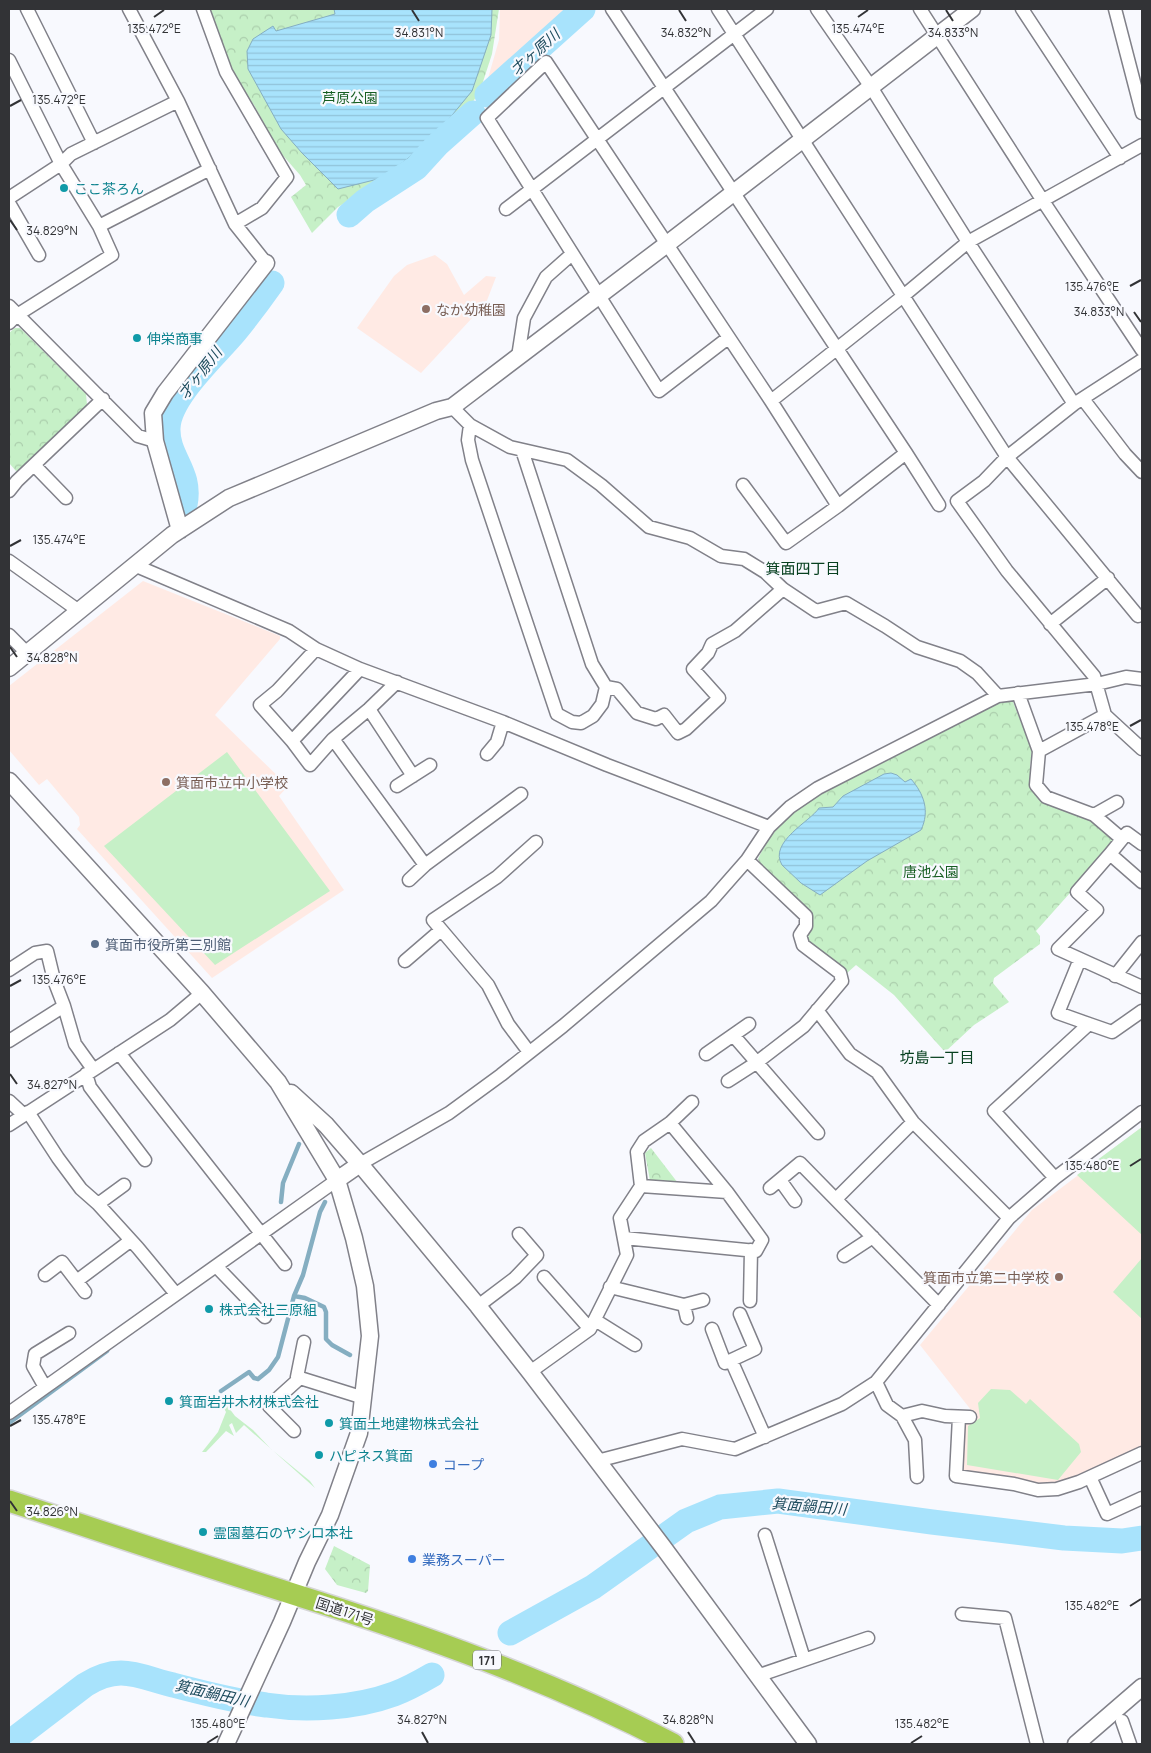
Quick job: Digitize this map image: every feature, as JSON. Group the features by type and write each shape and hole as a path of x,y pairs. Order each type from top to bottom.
{"highway":[{"name":"国道171号","path":"9,1501 410,1632 478,1657 618,1716 673,1744"}],"street":[{"path":"27,9 94,143"},
{"path":"203,9 226,72 287,176 262,208 235,224"},
{"path":"612,9 939,505"},
{"path":"718,9 1006,457 1138,616"},
{"path":"506,209 767,9"},
{"path":"817,9 871,87 968,242 1079,402 1142,472"},
{"path":"920,9 1043,201 1142,350"},
{"path":"9,668 134,565 180,530 229,498 436,410 452,407 972,9"},
{"path":"1022,9 1120,158"},
{"path":"1115,9 1142,113"},
{"path":"134,10 235,224 266,263 165,393 153,413 155,442 180,530"},
{"path":"9,60 62,164 98,226 112,255 12,315 104,399 138,436 155,442"},
{"path":"728,338 659,391 487,118 546,62 771,401 838,506"},
{"path":"9,198 62,164 70,154 178,101"},
{"path":"771,401 968,242 1142,145"},
{"path":"98,226 210,170"},
{"path":"9,203 39,255"},
{"path":"518,356 524,318 546,277 572,254"},
{"path":"1142,360 1079,402 1006,457 984,481 957,501 1007,571 1094,676 1105,714 1142,749"},
{"path":"11,482 34,465 104,399"},
{"path":"452,407 470,425 510,447 567,460 601,485 649,526 690,538 721,556 744,559 765,572 783,589 816,611 846,603 917,647 960,661 977,672 998,696"},
{"path":"470,425 468,440 472,460 557,714 572,722 580,723 593,716 602,704 606,687 592,664 522,450"},
{"path":"743,485 786,543 838,506 906,453"},
{"path":"34,465 66,498"},
{"path":"9,561 79,611"},
{"path":"134,565 289,631 316,649 360,670 503,722 607,765 769,827"},
{"path":"1050,624 1108,578"},
{"path":"606,687 617,689 637,713 656,719 664,715 678,733 686,729 719,698 693,669 708,653 712,644 735,631 783,589"},
{"path":"9,635 26,653"},
{"path":"316,649 277,691 260,705 292,741 310,765 333,739 369,709 397,682"},
{"path":"292,741 360,670"},
{"path":"9,1413 360,1164 449,1113 529,1052 704,907 748,860 769,827 790,807 818,788 998,696 1097,684 1126,677 1142,679"},
{"path":"1018,693 1039,751 1036,785 1046,797 1094,815 1122,839"},
{"path":"369,709 414,776"},
{"path":"1039,751 1105,714"},
{"path":"487,754 497,742 503,722"},
{"path":"333,739 425,865"},
{"path":"398,786 430,765"},
{"path":"9,781 202,993 278,1082 326,1125 478,1306 663,1547 808,1744"},
{"path":"408,880 425,865 521,794"},
{"path":"1094,815 1118,802"},
{"path":"1142,844 1127,833 1077,892 1097,910 1058,949 1142,987"},
{"path":"529,1052 508,1024 488,985 433,920 497,877 536,842"},
{"path":"1110,854 1142,882"},
{"path":"728,1081 756,1063 804,1026 842,981 840,973 803,945 800,935 806,926 806,916 748,860"},
{"path":"405,961 441,930"},
{"path":"1115,976 1142,942"},
{"path":"9,970 35,953 48,950 54,980 75,1044 90,1072 90,1087 145,1160"},
{"path":"1080,960 1058,1013 1112,1032 1142,1011"},
{"path":"9,1125 170,1020 202,993"},
{"path":"9,1041 64,1006"},
{"path":"817,1010 850,1054 877,1072 913,1122 1009,1218"},
{"path":"706,1054 749,1024"},
{"path":"1055,1178 994,1112 1089,1024"},
{"path":"732,1036 818,1133"},
{"path":"119,1053 285,1264"},
{"path":"226,1744 330,1515 359,1432 370,1336 365,1286 354,1238 337,1180 278,1082"},
{"path":"9,1101 26,1113 81,1188 98,1204 176,1294"},
{"path":"530,1372 593,1325 627,1255 620,1218 642,1186 637,1152 644,1140 670,1123 692,1102"},
{"path":"598,1461 682,1439 735,1449 842,1404 876,1382 1009,1218 1055,1178 1142,1112"},
{"path":"836,1199 913,1122"},
{"path":"624,1238 756,1251 762,1240 727,1192 670,1123"},
{"path":"796,1201 775,1184 800,1163 939,1305"},
{"path":"98,1204 124,1185"},
{"path":"642,1186 727,1192"},
{"path":"478,1306 515,1278 537,1255 520,1234"},
{"path":"844,1256 873,1237"},
{"path":"78,1280 130,1241"},
{"path":"750,1301 751,1250"},
{"path":"45,1275 62,1262 78,1280 85,1292"},
{"path":"216,1266 265,1317"},
{"path":"544,1277 593,1325 635,1345"},
{"path":"610,1287 684,1304 703,1300"},
{"path":"684,1304 687,1318"},
{"path":"712,1329 725,1363 755,1349 740,1314"},
{"path":"45,1387 33,1366 36,1354 69,1332"},
{"path":"294,1431 267,1408 295,1376 301,1347"},
{"path":"731,1360 765,1437"},
{"path":"295,1376 364,1398"},
{"path":"876,1382 887,1405 902,1416 915,1440 917,1477"},
{"path":"902,1416 922,1411 945,1416 964,1417 956,1476 1014,1484 1038,1490 1057,1489 1090,1477 1142,1453"},
{"path":"1090,1477 1106,1514 1142,1498"},
{"path":"765,1535 804,1659"},
{"path":"962,1614 1005,1618 1037,1744"},
{"path":"757,1676 868,1638"},
{"path":"1076,1744 1142,1687"},
{"path":"1122,1721 1130,1744"}],"shaded area":[{"path":"500,9 580,9 489,91 485,89 499,40"},
{"name":"なか幼稚園","path":"435,255 447,264 464,295 486,276 496,277 486,303 421,373 357,328 394,276 407,265"},
{"name":"箕面市立中小学校","path":"143,581 280,636 280,639 215,715 288,786 279,796 344,890 212,978 77,829 80,825 79,817 47,779 39,785 9,750 9,686"},
{"name":"箕面市立第二中学校","path":"1142,1127 1142,1446 1077,1478 1044,1485 1011,1476 965,1472 961,1466 962,1429 966,1422 972,1421 971,1410 920,1345 1032,1210"}],"green space":[{"name":"芦原公園","path":"208,9 499,9 492,54 480,91 468,109 450,130 404,168 338,207 312,233 291,197 306,185 300,175 279,151 254,105 237,83"},
{"path":"15,328 20,328 86,394 87,405 23,470 16,471 9,463 9,333"},
{"name":"唐池公園","path":"1008,699 1013,702 1032,750 1031,779 1035,792 1090,817 1113,835 1112,846 1036,931 1040,936 1040,944 994,978 993,983 1009,1002 974,1025 945,1052 894,995 856,965 847,973 806,944 812,924 810,913 765,873 758,859 779,826 809,799 968,715"},
{"path":"227,752 330,891 215,965 104,846"},
{"path":"1142,1127 1142,1235 1077,1175"},
{"path":"651,1148 681,1187 650,1181 645,1153"},
{"path":"1142,1258 1142,1319 1113,1292"},
{"path":"991,1389 1010,1390 1026,1404 1030,1399 1079,1444 1081,1452 1058,1480 967,1465 968,1426 980,1418 978,1403"},
{"path":"220,1396 235,1416 253,1430 271,1449 244,1425 236,1433 232,1423 229,1425 234,1436 226,1431 206,1452 202,1452 218,1432 226,1412 218,1397"},
{"path":"272,1450 310,1481 315,1488"},
{"path":"334,1546 370,1565 368,1591 366,1593 337,1585 325,1569"}],"water":[{"name":"芦原公園","path":"334,9 492,9 491,35 472,91 439,131 382,178 338,189 281,129 248,69 247,51 253,39 273,26 276,31 335,14"},
{"path":"891,773 897,775 905,782 911,779 919,791 925,809 924,823 921,830 867,861 820,895 801,883 782,865 779,856 785,840 819,808 833,807 843,796 884,774"}],"waterway":[{"name":"才ヶ原川","path":"487,95 583,9"},
{"name":"才ヶ原川","path":"349,215 365,201 416,168 437,145 473,113"},
{"name":"才ヶ原川","path":"185,505 185,483 169,439 170,416 184,390 235,332 272,283"},
{"path":"281,1202 283,1183 299,1144"},
{"path":"221,1391 249,1372 254,1378 258,1379 269,1370 278,1357 294,1296 303,1275 320,1212 325,1202"},
{"path":"294,1296 305,1298 324,1307 326,1312 326,1339 332,1345 350,1355"},
{"path":"9,1423 107,1351"},
{"name":"箕面鍋田川","path":"510,1633 593,1587 686,1521 720,1507 778,1501 1064,1538 1122,1541 1142,1538"},
{"name":"箕面鍋田川","path":"9,1743 85,1685 111,1674 134,1674 230,1699 298,1708 331,1707 379,1699 404,1690 432,1675"}],"place":[{"name":"ここ茶ろん","path":"64,188"},
{"name":"なか幼稚園","path":"426,309"},
{"name":"伸栄商事","path":"137,338"},
{"name":"箕面市立中小学校","path":"166,782"},
{"name":"箕面市役所第三別館","path":"95,944"},
{"name":"箕面市立第二中学校","path":"1059,1277"},
{"name":"株式会社三原組","path":"209,1309"},
{"name":"箕面岩井木材株式会社","path":"169,1401"},
{"name":"箕面土地建物株式会社","path":"329,1423"},
{"name":"ハピネス箕面","path":"319,1455"},
{"name":"コープ","path":"433,1464"},
{"name":"霊園墓石のヤシロ本社","path":"203,1532"},
{"name":"業務スーパー","path":"412,1559"}],"district":[{"name":"箕面四丁目","path":"803,568"},
{"name":"坊島一丁目","path":"937,1057"}]}
